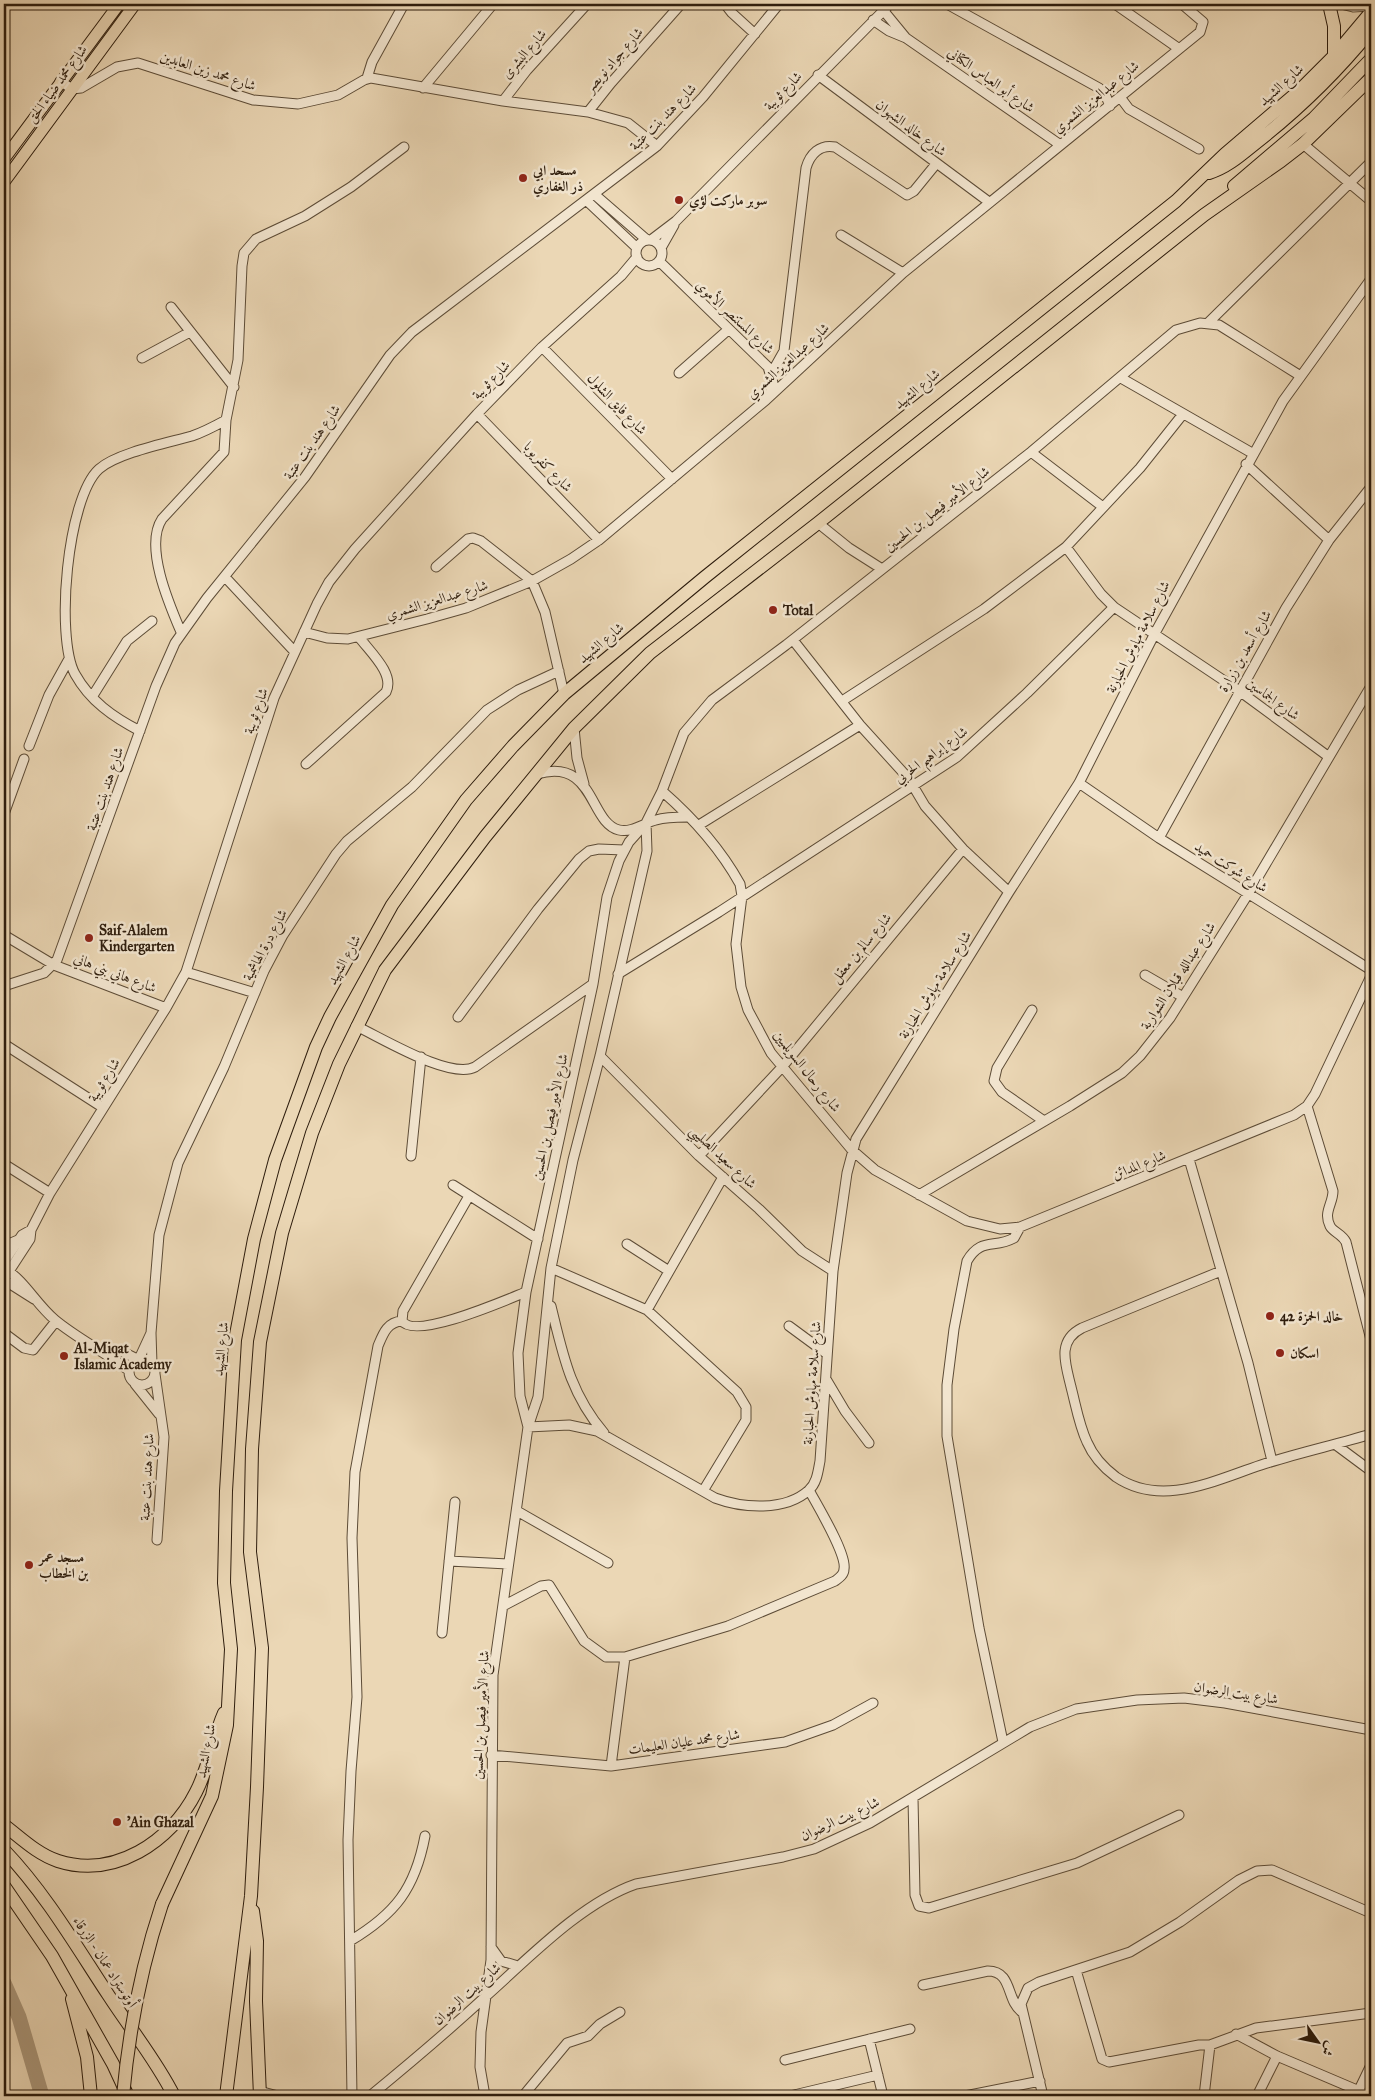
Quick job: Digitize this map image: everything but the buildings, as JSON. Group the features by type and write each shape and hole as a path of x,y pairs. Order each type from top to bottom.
{"highway":[{"path":"1329,4 1334,26 1334,56"},
{"name":"شارع الشهيد","path":"123,2096 135,2004 143,1968 162,1904 212,1796 224,1749 229,1701 231,1649 224,1583 225,1520 235,1340 254,1238 286,1129 316,1047 330,1017 392,905 466,800 512,746 564,694 697,583 1176,201 1232,147 1299,91 1334,56 1371,12"},
{"name":"شارع الشهيد","path":"1205,174 1229,164 1276,127 1334,73 1371,30"},
{"path":"1204,215 1219,199 1314,118 1371,59"},
{"path":"226,2096 250,1896 262,1656 250,1552 251,1473 260,1342 273,1270 292,1197 325,1097 356,1026 385,970 404,941 574,728 650,653 818,523 1204,215 1303,144 1371,78"},
{"path":"4,1825 43,1854 72,1864 104,1865 140,1852 164,1835 190,1804 202,1780 229,1701"},
{"name":"أوتوستراد عمان - الزرقاء","path":"4,1850 25,1872 60,1920 110,1998 150,2055 174,2096"},
{"path":"4,1886 38,1933 113,2064 128,2096"},
{"path":"250,1896 257,1941 256,2001 260,2094"},
{"path":"69,1986 87,2057 91,2096"}],"main road":[{"name":"شارع محمد ضياء الحق","path":"4,159 60,81 119,4"},
{"name":"شارع محمد ضياء الحق","path":"4,182 134,4"},
{"path":"14,144 25,153"}],"street":[{"path":"404,4 372,62 367,78 503,101 588,112 631,125 657,146"},
{"path":"423,88 493,4"},
{"name":"شارع البشرى","path":"503,101 527,70 587,4"},
{"name":"شارع جواد نويصر","path":"588,112 681,4"},
{"path":"725,4 755,34"},
{"name":"شارع هند بنت عتبة","path":"54,965 162,671 181,632 305,477 390,355 412,332 657,146 703,97 779,4"},
{"path":"947,4 1099,88 1105,94 1110,106"},
{"path":"1115,4 1178,48"},
{"name":"شارع عبدالعزيز الشمري","path":"304,632 334,639 359,637 466,608 532,581 598,540 766,400 903,273 1059,144 1110,106 1178,48 1200,32 1204,22 1182,4"},
{"path":"1341,4 1353,7 1371,6"},
{"name":"شارع ثويبة","path":"5,1275 30,1239 31,1230 50,1193 102,1107 166,1008 186,972 271,707 294,651 317,604 341,565 477,414 542,347 621,276 649,240 676,221 887,7"},
{"name":"شارع أبو العباس الكتاني","path":"887,7 906,38"},
{"name":"شارع أبو العباس الكتاني","path":"873,20 889,31 906,38 1059,144"},
{"name":"شارع محمد زين العابدين","path":"72,89 83,87 117,67 132,62 226,93 283,104 298,104 338,95 367,78"},
{"name":"شارع خالد الشهوان","path":"818,76 989,202"},
{"path":"60,81 72,89"},
{"path":"1120,97 1132,111 1199,149"},
{"path":"1303,144 1371,200"},
{"path":"181,632 169,602 161,574 155,532 162,518 221,457 226,439 226,420 234,387 240,342 244,253 256,239 286,227 328,202 404,147"},
{"path":"771,374 784,351 806,168 811,157 821,148 835,147 907,195 914,191 936,164"},
{"path":"1299,375 1229,330 1208,323 1263,267 1351,184 1371,162"},
{"path":"594,194 661,248 659,261"},
{"path":"586,200 647,266"},
{"name":"شارع ثويبة","path":"661,248 676,221"},
{"path":"841,235 903,273"},
{"name":"شارع ثويبة","path":"621,276 659,261"},
{"name":"شارع المستنصر الأموي","path":"659,261 763,361 771,374 771,392 766,400"},
{"name":"شارع سلامة مهاوش الحبارنة","path":"809,1490 816,1477 820,1461 833,1271 852,1150 862,1128 1079,783 1155,633 1252,453 1299,375 1371,279"},
{"path":"171,307 234,387"},
{"name":"شارع الأمير فيصل بن الحسين","path":"528,1427 520,1396 518,1360 526,1292 593,984 609,891 624,850 646,823 662,791 684,733 702,709 793,640 1031,452 1176,330 1208,323"},
{"path":"679,373 729,329"},
{"path":"142,358 190,332"},
{"name":"شارع فايق الشلول","path":"542,347 672,480"},
{"path":"1121,378 1252,453"},
{"name":"شارع كفريوبا","path":"477,414 598,540"},
{"path":"842,701 990,605 1066,547 1140,468 1183,414"},
{"path":"140,731 111,714 92,698 74,672 69,659 66,635 66,592 70,550 78,507 93,475 100,468 117,459 194,435 226,420"},
{"path":"1031,452 1103,507"},
{"path":"1246,464 1329,540"},
{"name":"شارع أسعد بن زرارة","path":"1159,838 1238,690 1286,608 1329,540 1371,487"},
{"path":"818,523 848,548 882,569"},
{"path":"436,567 468,539 473,538 481,541 532,581 544,612 560,671 564,694"},
{"name":"شارع الجماسين","path":"1066,547 1101,594 1114,607 1238,690 1329,757"},
{"path":"225,577 294,651"},
{"name":"شارع إبراهيم الحربي","path":"618,974 914,786 956,757 991,727 1114,607"},
{"path":"92,698 124,646 134,634 152,621"},
{"path":"306,764 386,692 389,687 388,676 359,637"},
{"path":"793,640 860,724 914,786 925,806 963,849 1009,892"},
{"path":"29,746 49,695 69,659"},
{"name":"شارع درة الهاشمية","path":"152,1364 151,1332 159,1235 178,1162 224,1067 264,971 295,916 336,854 347,841 412,787 469,726 487,710 518,690 560,671"},
{"name":"شارع عبدالله قبلان الشواربة","path":"920,1195 1122,1073 1156,1036 1248,894 1371,686"},
{"path":"699,825 860,724"},
{"path":"574,728 577,758 584,787"},
{"path":"4,814 24,759"},
{"path":"536,774 547,771 563,772 577,779 612,827 627,830 670,817 687,817"},
{"name":"شارع شوكت حميد","path":"1079,783 1159,838 1371,970"},
{"name":"شارع رحال السويلميين","path":"662,791 687,817 699,825 740,884 742,896 736,944 744,998 771,1053 852,1150"},
{"name":"شارع الأمير فيصل بن الحسين","path":"485,2096 480,2067 481,2032 490,1947 493,1675 528,1427 540,1387 551,1268 573,1160 600,1056 647,851 646,823"},
{"path":"458,1017 538,909 579,859 588,852 599,848 624,850"},
{"name":"شارع سالم بن معقل","path":"698,1156 783,1066 963,849"},
{"name":"شارع هاني بني هاني","path":"4,935 54,965 166,1008"},
{"path":"4,986 38,975 54,965"},
{"path":"186,972 255,993"},
{"path":"1145,975 1183,997"},
{"name":"شارع المدائن","path":"852,1150 889,1180 967,1221 1000,1229 1020,1227 1288,1119 1307,1106 1315,1094 1371,976"},
{"path":"356,1026 421,1058 453,1070 471,1069 593,984"},
{"path":"1032,1010 997,1068 994,1081 1002,1092 1044,1121"},
{"path":"4,1044 102,1107"},
{"name":"شارع سعيد الصليبي","path":"600,1056 698,1156 802,1251 833,1271"},
{"path":"411,1156 421,1058"},
{"path":"1307,1106 1333,1191 1333,1198 1327,1212 1330,1226 1346,1242 1371,1340"},
{"path":"1189,1159 1248,1364 1272,1461"},
{"path":"4,1164 50,1193"},
{"path":"648,1310 722,1177"},
{"path":"453,1185 538,1239"},
{"path":"402,1321 404,1311 469,1196"},
{"path":"1003,1742 982,1642 952,1478 947,1436 946,1392 954,1329 967,1261 971,1254 981,1246 1014,1238 1020,1227"},
{"name":"شارع ثويبة","path":"4,1262 18,1240 25,1232 31,1230"},
{"path":"4,1246 18,1240"},
{"path":"627,1244 669,1271"},
{"path":"551,1268 648,1310 737,1392 746,1407 746,1420 703,1491"},
{"path":"1220,1271 1082,1328 1072,1335 1066,1345 1064,1357 1082,1426 1092,1452 1111,1473 1136,1487 1154,1491 1182,1490 1272,1461 1371,1434"},
{"path":"5,1275 26,1285 34,1299 56,1321 100,1349 128,1370 130,1378 135,1384 146,1385 152,1381 155,1374 152,1364 146,1360 138,1359 123,1352 100,1349"},
{"path":"402,1321 408,1326 425,1327 526,1292"},
{"path":"549,1299 565,1363 575,1391 588,1413 605,1435"},
{"path":"4,1333 24,1348 33,1350 56,1321"},
{"path":"352,2096 348,1840 357,1696 356,1615 351,1570 354,1482 378,1346 387,1327 402,1321"},
{"path":"789,1326 827,1354"},
{"name":"شارع درة الهاشمية","path":"138,1359 151,1332"},
{"path":"128,1370 138,1359"},
{"name":"شارع هند بنت عتبة","path":"155,1374 164,1437 157,1540"},
{"path":"826,1378 845,1410 869,1443"},
{"name":"شارع هند بنت عتبة","path":"135,1384 161,1417"},
{"path":"503,1606 541,1586 549,1585 584,1641 606,1657 625,1656 728,1626 835,1581 842,1576 844,1565 840,1552 809,1490 787,1501 756,1506 726,1502 703,1491 605,1435 578,1426 528,1427"},
{"path":"1336,1445 1371,1471"},
{"path":"442,1633 455,1502"},
{"path":"517,1511 608,1563"},
{"path":"449,1561 508,1564"},
{"path":"611,1766 625,1656"},
{"name":"شارع بيت الرضوان","path":"370,2096 486,1997 518,1966 599,1901 621,1889 636,1884 783,1857 814,1849 870,1823 1030,1727 1076,1709 1152,1699 1184,1698 1225,1703 1371,1730"},
{"name":"شارع محمد عليان العليمات","path":"491,1755 611,1766 785,1742 834,1725 873,1703"},
{"path":"913,1798 915,1895 919,1906 929,1908 1077,1863 1179,1815"},
{"path":"350,1941 378,1923 398,1902 416,1868 425,1836"},
{"path":"1043,2096 1022,2012 1022,1999 1028,1988 1039,1982 1130,1952 1180,1922 1239,1880 1257,1871 1272,1870 1371,1913"},
{"path":"490,1947 501,1961 518,1966"},
{"path":"1076,1970 1102,2059 1105,2061 1210,2045 1256,2028 1371,2013"},
{"path":"923,1985 988,1971 996,1972 1005,1979 1014,2003 1022,2012"},
{"path":"523,2096 567,2043 588,2036 600,2024 620,2012"},
{"path":"785,2060 910,2029"},
{"path":"1236,2034 1277,2056 1371,2096"},
{"path":"869,2039 883,2096"},
{"path":"1204,2096 1210,2045"},
{"path":"1257,2096 1277,2056"},
{"path":"1359,2090 1371,2065"},
{"path":"790,2096 878,2075"},
{"path":"964,2096 1040,2081"},
{"path":"260,2094 278,2096"}],"waterway":[{"path":"4,1983 19,2017 42,2096"}],"place":[{"name":"مسحد ابي ذر الغفاري","path":"523,178"},
{"name":"سوبر ماركت لؤي","path":"679,200"},
{"name":"Total","path":"773,610"},
{"name":"Saif-Alalem Kindergarten","path":"89,938"},
{"name":"خالد الحمزة 42","path":"1270,1316"},
{"name":"اسكان","path":"1280,1353"},
{"name":"Al-Miqat Islamic Academy","path":"64,1356"},
{"name":"مسجد عمر بن الخطاب","path":"29,1565"},
{"name":"'Ain Ghazal","path":"117,1822"}]}
